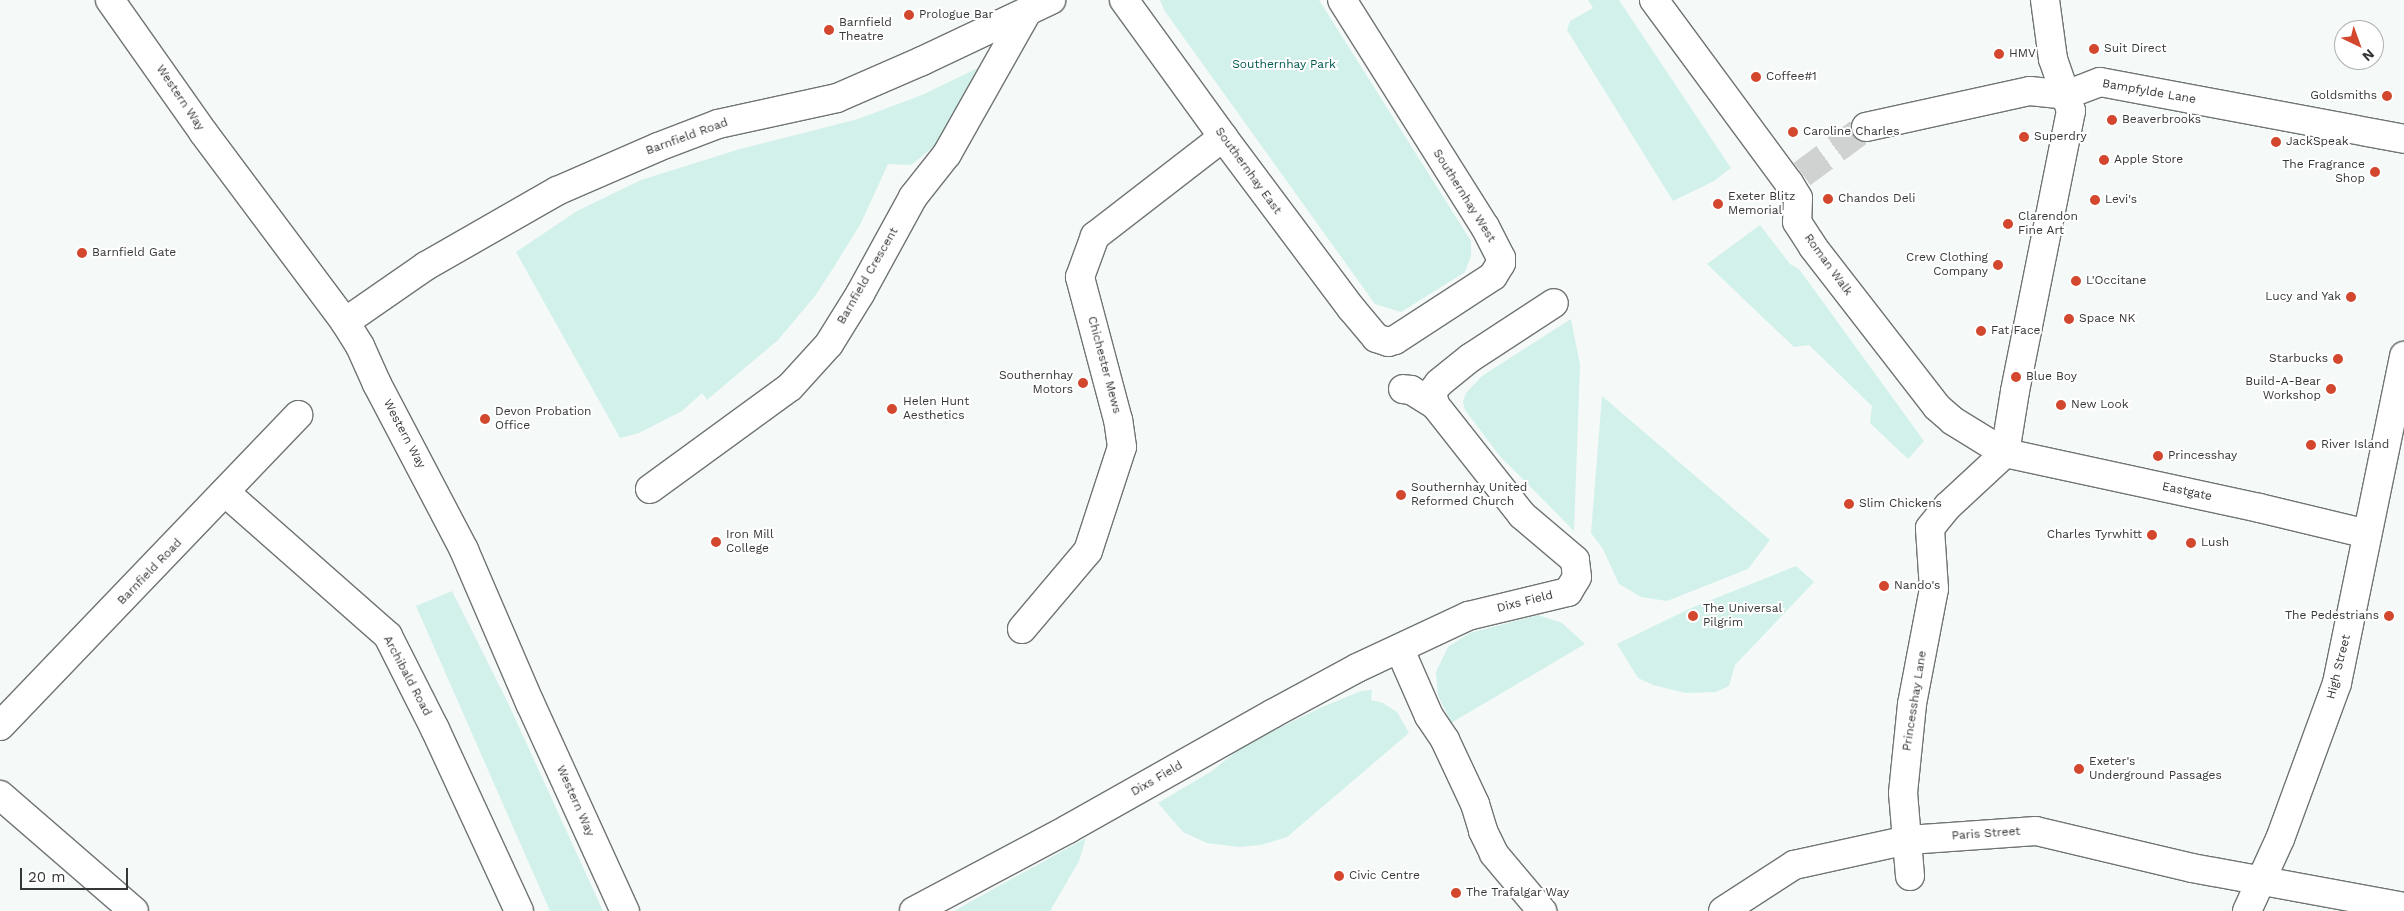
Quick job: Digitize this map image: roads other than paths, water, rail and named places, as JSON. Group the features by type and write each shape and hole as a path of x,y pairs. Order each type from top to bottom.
{"street":[{"name":"Western Way","path":"110,0 203,132 345,322 360,346 377,384 464,550 530,703 625,911"},
{"name":"Southernhay East","path":"1124,0 1223,137 1376,338"},
{"name":"Southernhay West","path":"1342,0 1484,227 1501,258 1501,264 1494,276 1395,340 1381,341 1376,338"},
{"name":"Roman Walk","path":"1654,0 1795,178 1798,198 1797,222 1813,247 1937,407 1953,422 2005,453"},
{"path":"2005,453 2015,391 2071,111 2052,59 2045,0"},
{"name":"Barnfield Road","path":"345,322 426,266 557,191 658,147 718,124 837,98 1039,6"},
{"name":"Barnfield Crescent","path":"650,488 790,387 829,344 860,294 913,197 947,154 1039,6"},
{"name":"Bampfylde Lane","path":"1866,126 2030,92 2066,95 2100,82 2404,139"},
{"name":"Chichester Mews","path":"1022,629 1088,551 1122,447 1118,420 1080,277 1095,236 1223,137"},
{"path":"1434,405 1432,392 1439,383 1470,358 1554,303"},
{"name":"High Street","path":"2247,911 2280,839 2337,684 2404,356"},
{"path":"1404,389 1411,390 1434,405"},
{"name":"Dixs Field","path":"914,911 1068,829 1357,668 1400,650 1434,631 1468,616 1568,592 1577,577 1575,560 1522,515 1434,405"},
{"name":"Barnfield Road","path":"0,726 226,493 298,415"},
{"name":"Princesshay Lane","path":"1910,876 1903,793 1912,704 1934,589 1930,528 1954,500 2005,453"},
{"name":"Eastgate","path":"2005,453 2259,508 2368,534"},
{"name":"Archibald Road","path":"226,493 388,636 435,728 519,911"},
{"path":"1400,650 1430,716 1445,740 1475,804 1483,831 1494,854 1542,911"},
{"path":"0,795 134,911"},
{"name":"Paris Street","path":"1723,911 1794,865 1908,840 2036,830 2192,868 2404,906"}],"tunnel":[{"path":"1802,174 1866,127"}],"place":[{"name":"Prologue Bar","path":"909,15"},
{"name":"Barnfield Theatre","path":"829,30"},
{"name":"Suit Direct","path":"2094,49"},
{"name":"HMV","path":"1999,54"},
{"name":"Coffee#1","path":"1756,77"},
{"name":"Goldsmiths","path":"2387,96"},
{"name":"Beaverbrooks","path":"2112,120"},
{"name":"Caroline Charles","path":"1793,132"},
{"name":"Superdry","path":"2024,137"},
{"name":"JackSpeak","path":"2276,142"},
{"name":"Apple Store","path":"2104,160"},
{"name":"The Fragrance Shop","path":"2375,172"},
{"name":"Chandos Deli","path":"1828,199"},
{"name":"Levi's","path":"2095,200"},
{"name":"Exeter Blitz Memorial","path":"1718,204"},
{"name":"Clarendon Fine Art","path":"2008,224"},
{"name":"Barnfield Gate","path":"82,253"},
{"name":"Crew Clothing Company","path":"1998,265"},
{"name":"L'Occitane","path":"2076,281"},
{"name":"Lucy and Yak","path":"2351,297"},
{"name":"Space NK","path":"2069,319"},
{"name":"Fat Face","path":"1981,331"},
{"name":"Starbucks","path":"2338,359"},
{"name":"Blue Boy","path":"2016,377"},
{"name":"Southernhay Motors","path":"1083,383"},
{"name":"Build-A-Bear Workshop","path":"2331,389"},
{"name":"New Look","path":"2061,405"},
{"name":"Helen Hunt Aesthetics","path":"892,409"},
{"name":"Devon Probation Office","path":"485,419"},
{"name":"River Island","path":"2311,445"},
{"name":"Princesshay","path":"2158,456"},
{"name":"Southernhay United Reformed Church","path":"1401,495"},
{"name":"Slim Chickens","path":"1849,504"},
{"name":"Charles Tyrwhitt","path":"2152,535"},
{"name":"Iron Mill College","path":"716,542"},
{"name":"Lush","path":"2191,543"},
{"name":"Nando's","path":"1884,586"},
{"name":"The Universal Pilgrim","path":"1693,616"},
{"name":"The Pedestrians","path":"2389,616"},
{"name":"Exeter's Underground Passages","path":"2079,769"},
{"name":"Civic Centre","path":"1339,876"},
{"name":"The Trafalgar Way","path":"1456,893"}],"park label":[{"name":"Southernhay Park","path":"1284,65"}]}
